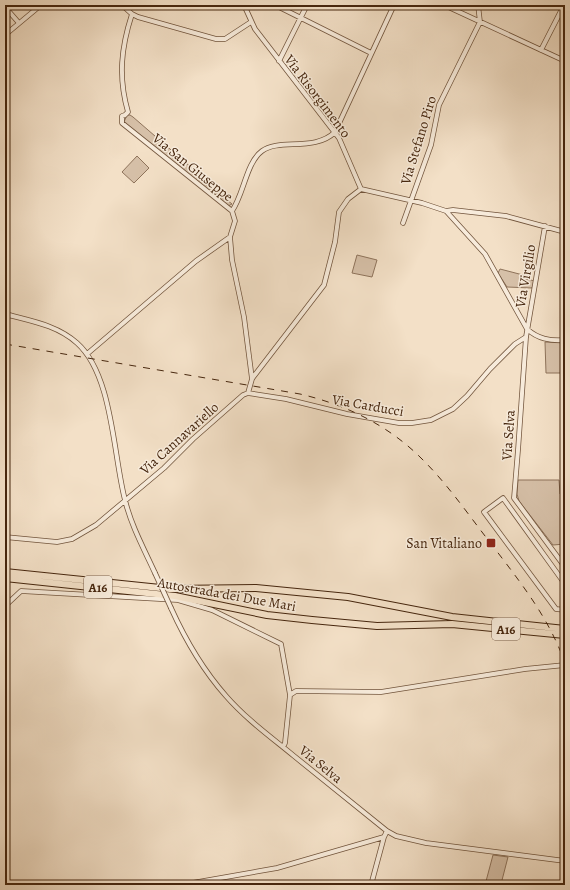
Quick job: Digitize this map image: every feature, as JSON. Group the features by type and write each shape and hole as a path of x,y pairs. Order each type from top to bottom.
{"highway":[{"name":"Autostrada dei Due Mari","path":"5,572 170,589 270,589 348,598 452,617 565,629"},
{"name":"Autostrada dei Due Mari","path":"5,578 175,596 282,617 377,626 452,624 565,635"}],"street":[{"path":"5,34 41,5"},
{"path":"122,5 132,14 146,20 222,40 251,22"},
{"name":"Via Risorgimento","path":"244,5 251,22 279,61 339,138 361,189"},
{"path":"275,5 371,53"},
{"path":"279,61 307,5"},
{"path":"232,212 240,198 249,169 261,152 274,146 311,144 324,140 335,132 394,5"},
{"path":"444,5 565,61"},
{"path":"478,5 480,22"},
{"path":"541,50 564,5"},
{"path":"5,6 19,23"},
{"path":"560,13 565,16"},
{"name":"Via San Giuseppe","path":"132,14 125,37 122,62 124,93 128,112 122,116 122,123 232,212 235,221 230,237 232,260 244,317 252,379"},
{"name":"Via Stefano Piro","path":"404,223 431,145 439,105 480,22"},
{"path":"248,393 252,379 324,285 339,212 348,199 361,189 446,211 453,210 494,214 565,232"},
{"path":"446,211 485,254 527,329 543,340 565,340"},
{"name":"Via Virgilio","path":"527,329 545,226"},
{"path":"87,354 196,261 230,237"},
{"path":"5,314 57,329 72,338 87,354 104,393 125,501 136,532 186,639 225,696 246,717 283,747"},
{"name":"Via Selva","path":"527,329 514,498 565,567"},
{"name":"Via Carducci","path":"248,393 286,399 347,414 399,423 412,423 431,420 453,409 515,344 526,337"},
{"name":"Via Cannavariello","path":"5,537 57,542 72,540 96,525 125,501 164,468 185,446 212,422 243,395 248,393"},
{"path":"565,584 503,498 484,512 556,609 565,610"},
{"name":"Via Selva","path":"5,606 21,590 178,600 212,610 281,644 290,695 285,743 283,747 387,831 396,836 426,843 565,861"},
{"path":"290,695 296,691 382,692 525,669 565,665"},
{"path":"371,885 387,831"},
{"path":"181,885 276,868 384,838"}],"shaded area":[{"path":"127,115 133,117 200,175 199,177 232,204 228,206 124,122"},
{"path":"137,156 149,168 134,183 122,172"},
{"path":"357,255 377,260 372,277 352,273"},
{"path":"500,269 523,275 522,278 535,281 532,288 507,287 498,273"},
{"path":"545,342 565,343 565,373 546,373"},
{"path":"518,480 559,480 560,494 565,494 565,544 553,545 519,501 517,494"},
{"path":"493,855 508,857 502,885 485,885"}],"railway":[{"path":"5,344 300,394 334,404 367,418 397,437 411,449 451,491 513,573 543,616 565,663"}],"place":[{"name":"San Vitaliano","path":"491,543"}]}
